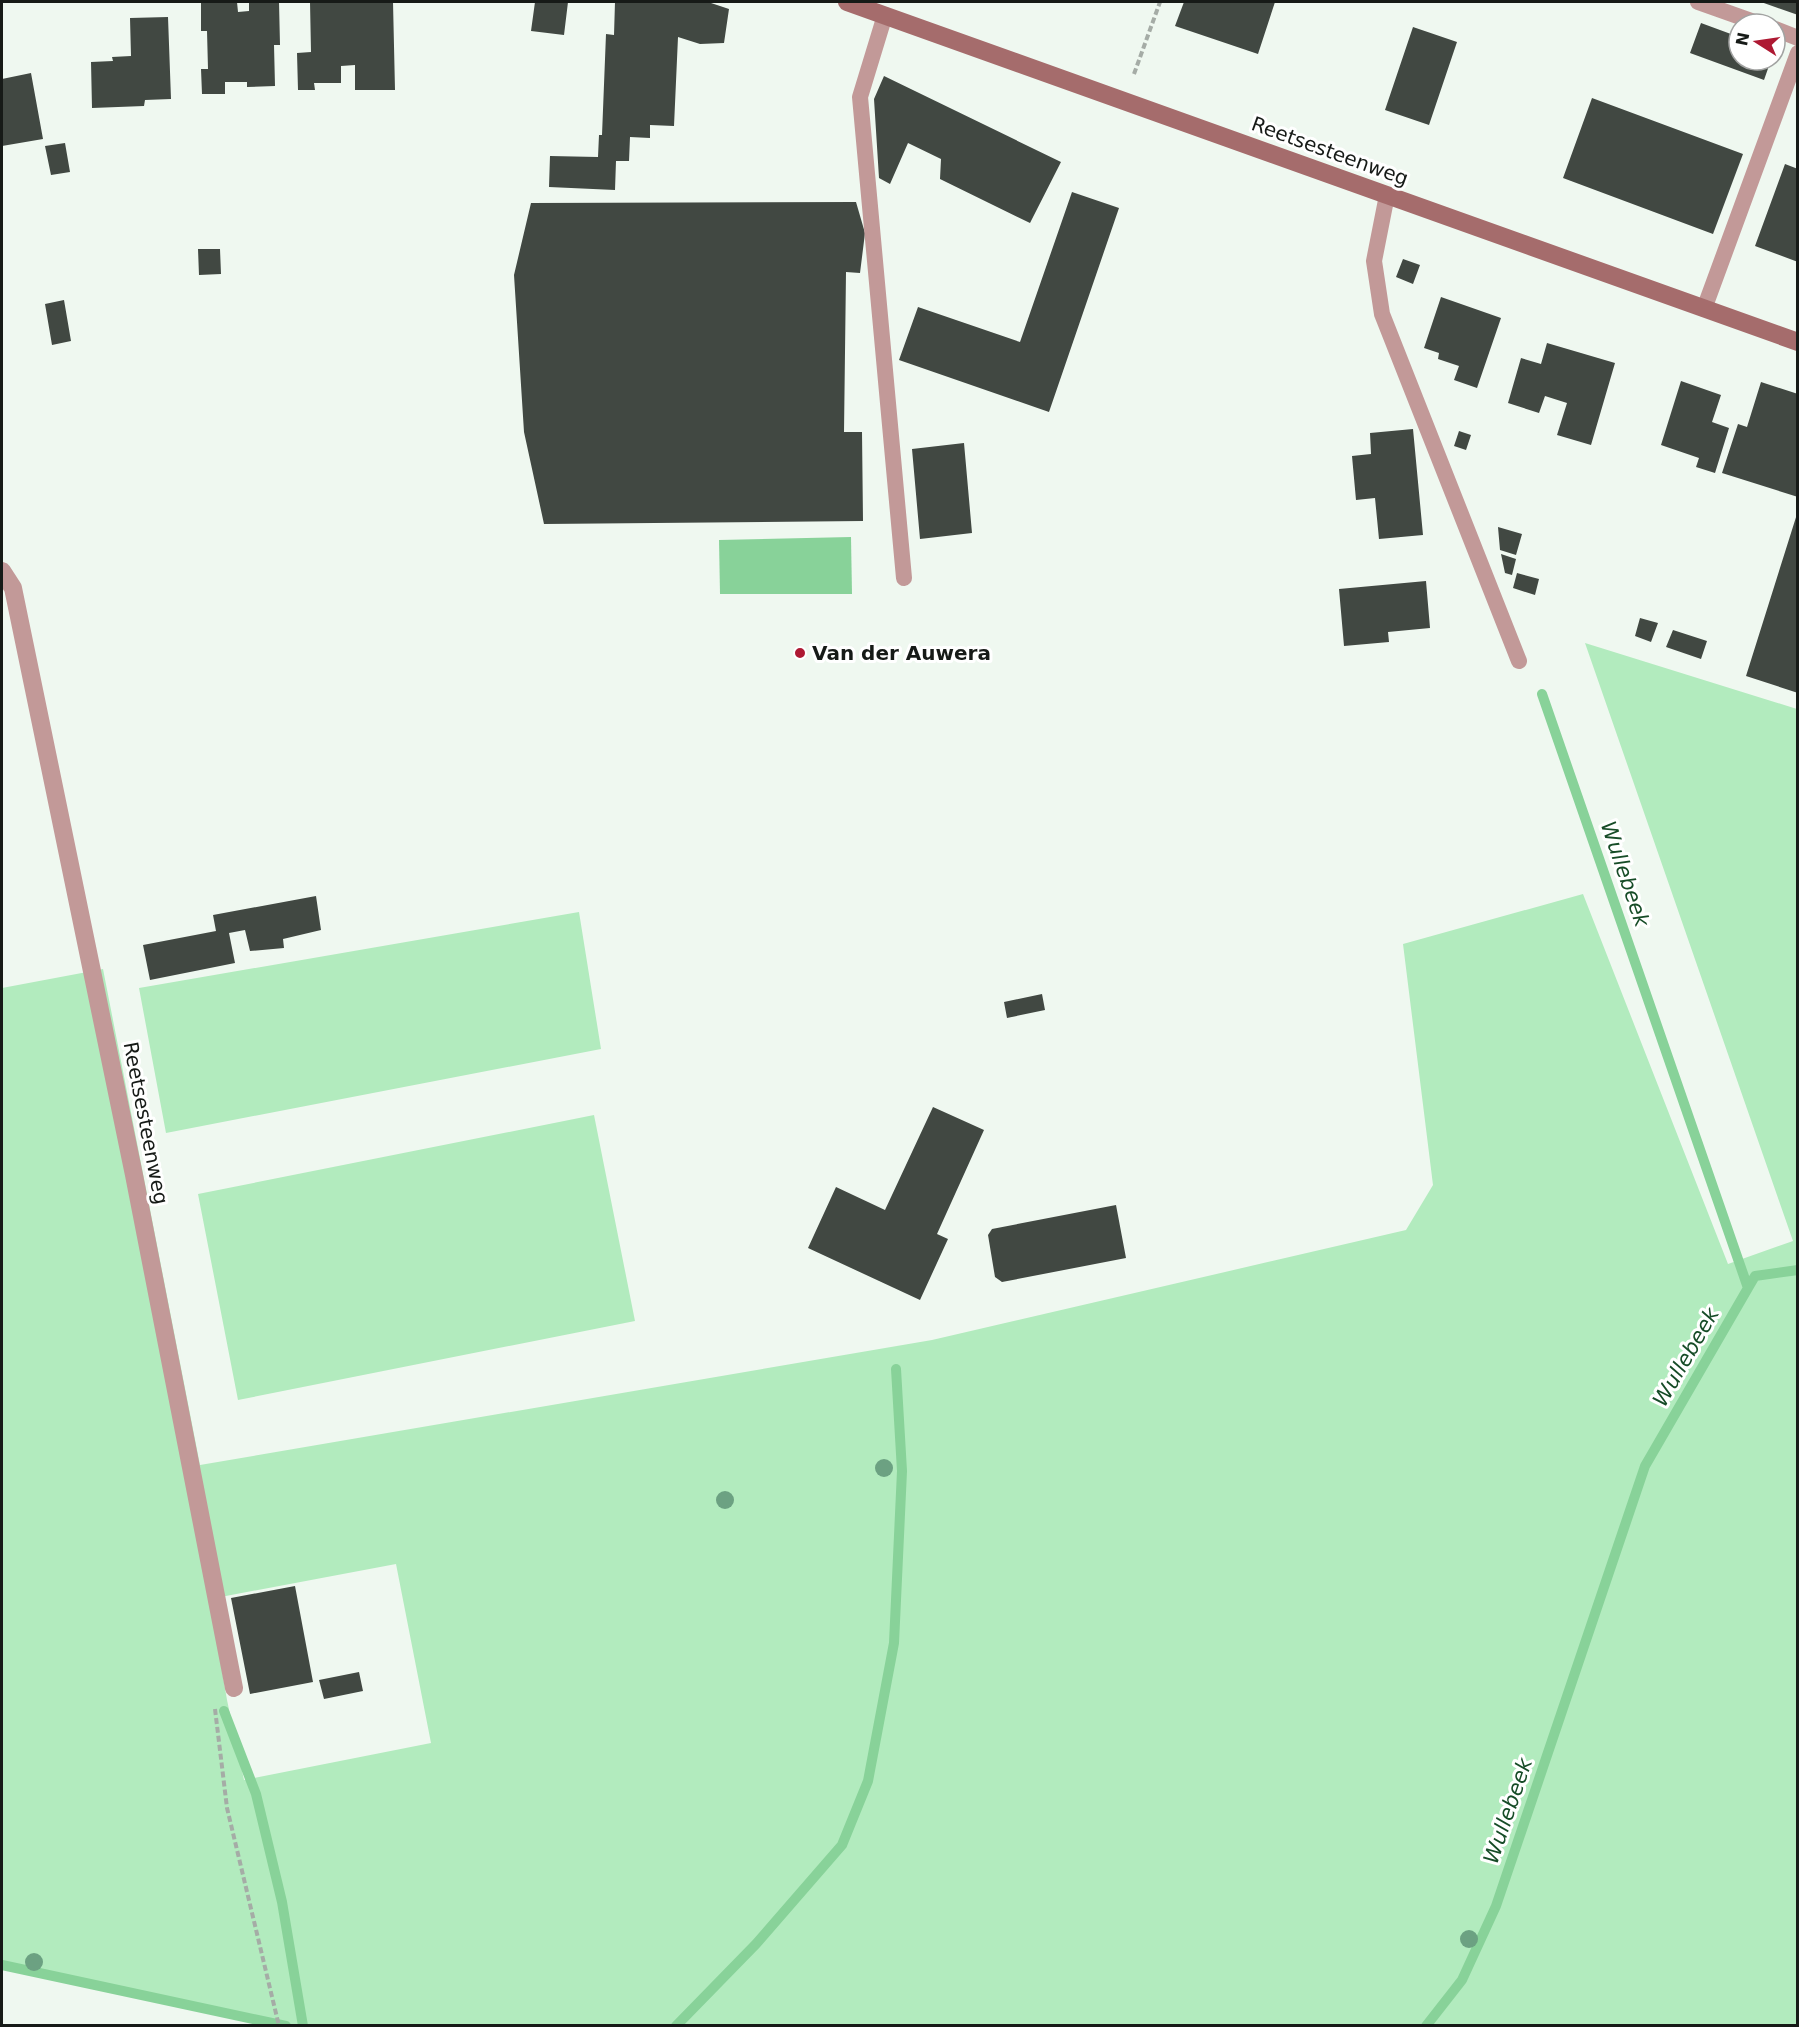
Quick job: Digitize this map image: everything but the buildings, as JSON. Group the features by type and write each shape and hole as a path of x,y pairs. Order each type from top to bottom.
{"street":[{"name":"Reetsesteenweg","path":"847,2 1797,342"},
{"name":"Reetsesteenweg","path":"2,571 13,588 48,745 234,1688"}],"lane":[{"path":"1698,2 1727,12"},
{"path":"885,15 860,97 903,578"},
{"path":"1704,309 1797,53"},
{"path":"1387,195 1374,261 1382,314 1519,661"}],"path":[{"path":"1125,101 1160,2"},
{"path":"214,1707 227,1808 279,2025"}],"shaded area":[{"path":"851,537 852,594 720,594 719,540"},
{"path":"1585,643 1797,709 1797,2025 277,2026 2,1961 2,988 103,969 200,1465 932,1340 1406,1230 1433,1185 1403,944 1583,894 1728,1264 1793,1241","holes":["396,1564 431,1743 244,1780 227,1700 210,1599"]},
{"path":"579,912 601,1049 166,1133 139,988"},
{"path":"594,1115 635,1321 238,1400 198,1194"}],"waterway":[{"name":"Wullebeek","path":"1426,2026 1462,1980 1496,1906 1645,1466 1748,1288 1542,694"},
{"path":"1748,1288 1755,1276 1798,1270"},
{"path":"676,2026 756,1944 842,1845 868,1781 894,1643 902,1471 896,1369"},
{"path":"224,1711 256,1794 282,1902 303,2026"},
{"path":"2,1965 286,2026"}],"place":[{"name":"Van der Auwera","path":"800,653"}]}
